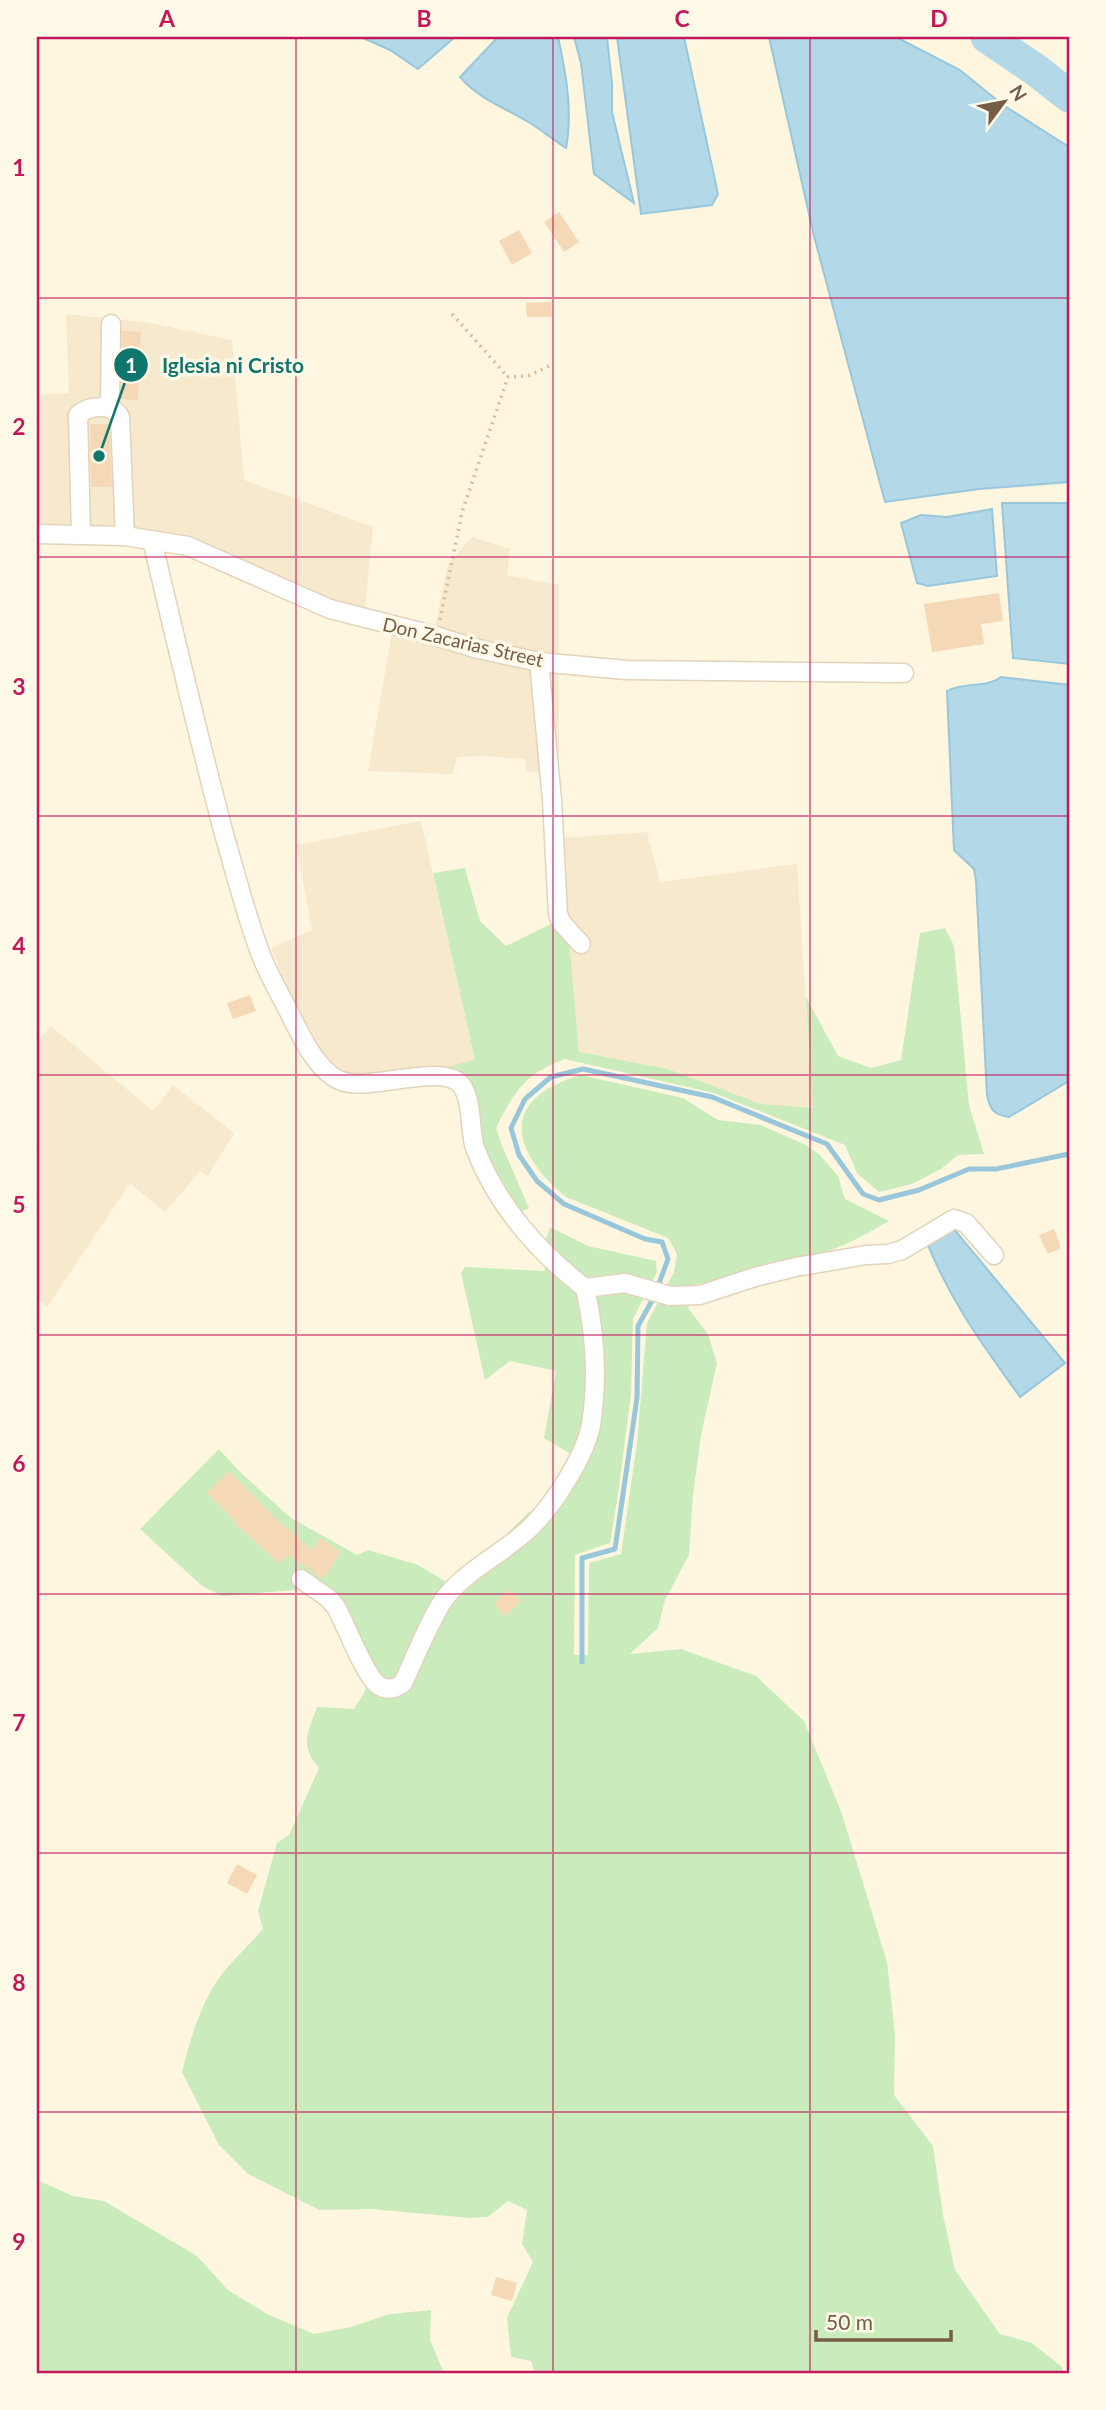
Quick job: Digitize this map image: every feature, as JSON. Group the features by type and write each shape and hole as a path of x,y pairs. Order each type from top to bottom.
{"street":[{"path":"110,407 111,324"},
{"path":"81,534 78,415 85,410 110,407 116,410 120,417 125,536"},
{"name":"Don Zacarias Street","path":"37,534 125,536 198,550 330,609 494,653 539,662 626,670 904,673"},
{"path":"152,540 204,757 246,913 262,959 297,1028 323,1068 339,1080 358,1084 449,1077 461,1084 474,1146 493,1187 508,1210 546,1254 585,1288 594,1335 590,1427 575,1466 555,1499 532,1526 447,1594 403,1683 397,1688 383,1688 374,1682 335,1606 301,1578"},
{"path":"539,662 552,800 558,914 561,922 581,944"},
{"path":"585,1288 625,1283 670,1296 700,1295 796,1267 902,1250 954,1219 967,1223 993,1255"}],"path":[{"path":"452,314 508,377"},
{"path":"508,377 528,376 549,366"},
{"path":"436,636 462,512 508,377"}],"shaded area":[{"path":"66,314 145,322 232,340 244,480 373,527 364,616 159,545 37,538 37,395 69,393"},
{"path":"472,537 510,549 507,575 559,585 559,771 526,772 525,759 483,756 457,757 453,774 368,771 394,621 435,627 448,564"},
{"path":"421,821 475,1061 361,1087 337,1076 302,1024 271,948 312,930 296,845"},
{"path":"647,832 660,882 797,864 813,1109 761,1104 668,1069 579,1052 560,838"},
{"path":"51,1026 153,1111 173,1085 234,1133 208,1176 200,1171 165,1212 130,1183 47,1307 37,1297 37,1150 40,1145 37,1141 37,1042"}],"green space":[{"path":"465,868 480,921 506,946 567,916 579,1052 668,1069 761,1104 813,1108 806,997 838,1056 871,1068 901,1060 920,933 945,928 954,946 969,1105 984,1154 958,1155 941,1169 912,1184 879,1192 857,1173 845,1145 714,1093 565,1059 540,1071 523,1085 509,1103 496,1128 529,1208 518,1213 485,1155 473,1091 419,1074 475,1060 433,873"},
{"path":"581,1075 683,1098 718,1120 761,1125 806,1145 820,1155 838,1176 845,1199 889,1221 846,1244 809,1258 693,1285 688,1308 708,1334 717,1363 701,1435 689,1555 665,1600 658,1628 630,1654 681,1649 756,1676 804,1721 842,1814 887,1962 895,2034 894,2095 933,2146 943,2215 955,2270 1000,2334 1032,2343 1062,2367 1063,2373 535,2373 531,2361 511,2357 507,2318 533,2262 522,2244 527,2210 508,2201 488,2217 471,2218 371,2209 319,2210 248,2174 219,2145 182,2072 193,2032 210,1993 225,1970 263,1929 258,1911 277,1843 289,1835 319,1768 307,1746 308,1731 317,1707 354,1709 367,1684 363,1660 357,1647 315,1592 295,1590 222,1596 202,1586 140,1529 219,1449 241,1473 291,1518 357,1555 368,1550 418,1565 448,1583 471,1569 529,1512 544,1515 581,1460 544,1438 556,1371 510,1361 485,1380 461,1273 465,1267 545,1271 544,1246 550,1227 588,1246 656,1261 657,1272 633,1319 631,1394 610,1543 575,1555 574,1655 588,1655 589,1563 621,1554 637,1443 647,1323 674,1272 677,1254 668,1238 566,1197 533,1161 524,1144 522,1127 526,1111 536,1097 555,1085"},
{"path":"37,2180 73,2196 104,2201 197,2256 228,2290 267,2314 314,2334 351,2327 390,2314 431,2310 430,2340 444,2373 37,2373"}],"water":[{"path":"361,37 455,37 418,69 390,50"},
{"path":"498,37 558,37 569,107 566,148 530,123 482,96 460,77"},
{"path":"574,37 607,37 612,112 634,203 594,174 581,63"},
{"path":"617,37 684,37 718,194 712,205 641,214"},
{"path":"769,37 896,37 960,70 1003,105 1069,147 1069,482 979,489 885,502 814,236"},
{"path":"1002,503 1069,503 1069,664 1013,658"},
{"path":"992,509 997,576 928,586 917,583 901,523 921,515 947,517"},
{"path":"1001,677 1069,685 1069,1081 1009,1117 993,1111 987,1095 976,881 974,869 954,850 947,691 961,686 988,683"},
{"path":"953,1228 1065,1363 1020,1397 958,1305 927,1243"}],"building":[{"path":"559,212 579,242 564,252 544,222"},
{"path":"519,230 532,253 512,265 499,241"},
{"path":"551,302 552,317 527,317 526,303"},
{"path":"122,331 141,332 138,400 121,399"},
{"path":"90,424 109,424 112,487 91,487"},
{"path":"999,593 1003,621 981,624 984,644 932,652 924,604"},
{"path":"250,995 256,1011 233,1019 227,1003"},
{"path":"1054,1229 1061,1248 1048,1254 1039,1235"},
{"path":"229,1471 275,1518 312,1550 320,1538 341,1552 323,1579 288,1555 280,1564 233,1522 235,1521 207,1493"},
{"path":"510,1589 521,1602 504,1616 494,1603"},
{"path":"237,1864 257,1875 247,1894 227,1883"},
{"path":"496,2277 517,2283 512,2301 491,2295"}],"waterway":[{"path":"987,37 1069,96"},
{"path":"582,1662 582,1558 615,1549 637,1398 638,1326 654,1297 668,1259 662,1242 645,1239 564,1204 537,1181 519,1155 511,1128 525,1099 551,1077 583,1069 712,1097 827,1144 863,1194 879,1200 919,1190 969,1169 996,1169 1069,1154"}],"place":[{"name":"Iglesia ni Cristo","path":"99,456"}]}
